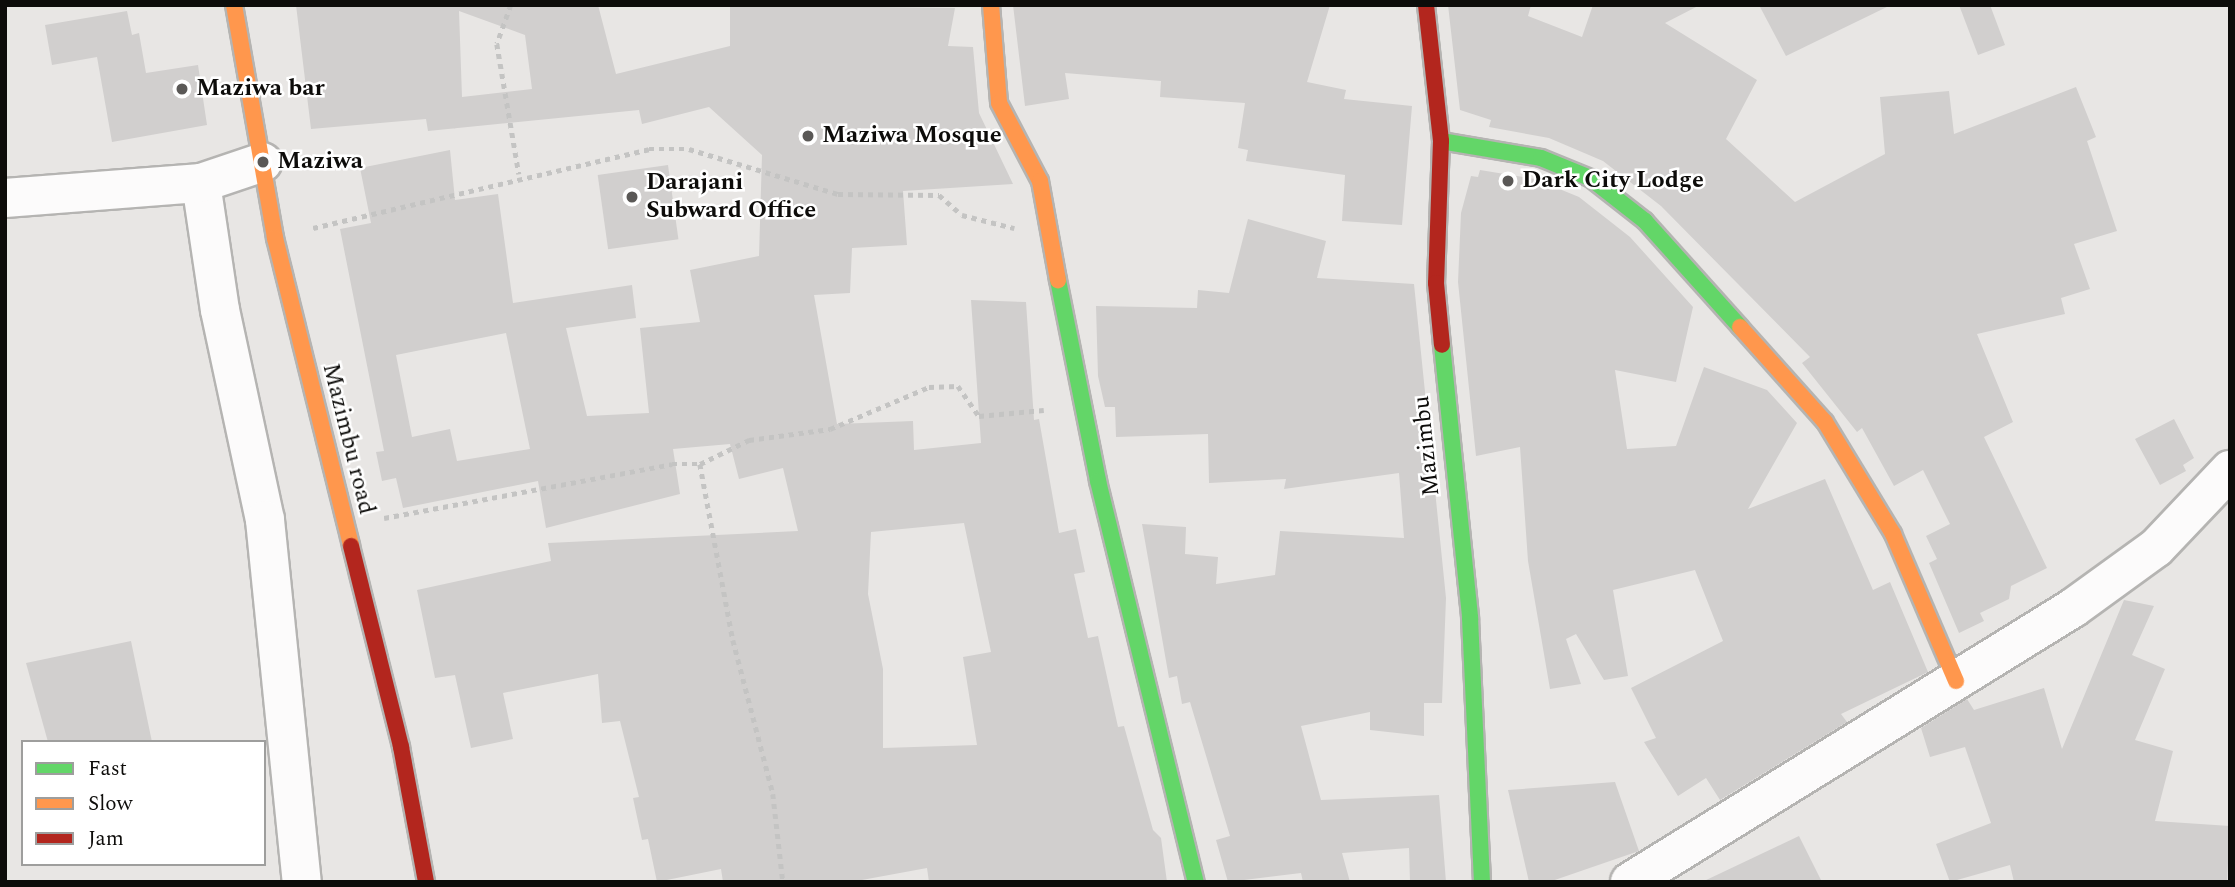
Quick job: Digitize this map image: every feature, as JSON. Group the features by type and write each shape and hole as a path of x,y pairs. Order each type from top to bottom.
{"street":[{"name":"Mazimbu road","path":"234,5 275,238 401,747 426,882"},
{"path":"991,5 999,103 1040,181 1054,233 1082,399 1196,882"},
{"name":"Mazimbu","path":"1426,5 1441,141 1436,283 1470,618 1482,882"},
{"path":"1441,141 1553,163 1590,178 1645,221 1825,422 1893,534 1956,681"},
{"path":"5,198 201,183 263,162"},
{"path":"201,183 220,310 265,520 302,882"},
{"path":"1630,882 1956,681 2155,548 2230,470"}],"path":[{"path":"511,5 497,44 519,174"},
{"path":"275,238 649,149 689,149 838,194 939,195 962,215 1054,233"},
{"path":"345,523 671,464 700,464 749,440 830,429 929,387 958,386 979,416 1024,416 1082,399"},
{"path":"700,464 733,640 773,794 783,882"}],"building":[{"path":"296,5 598,5 616,74 730,46 730,5 955,8 948,46 973,47 979,113 1013,184 903,191 907,245 852,248 850,293 814,295 837,424 913,421 914,450 981,443 971,300 1026,302 1034,420 1039,419 1059,533 1076,529 1085,572 1074,574 1088,638 1098,636 1118,727 1124,726 1153,830 1161,838 1167,882 929,882 927,868 851,882 723,882 721,869 657,882 648,839 642,840 633,798 639,797 620,721 602,723 598,674 503,693 513,739 471,748 455,675 435,678 417,590 551,561 548,543 798,531 783,468 739,479 730,444 673,449 680,494 546,528 538,481 403,508 396,478 382,481 376,452 384,451 340,229 371,223 360,168 450,150 455,200 498,194 513,303 632,285 636,318 566,328 587,416 649,413 640,328 700,322 690,270 759,256 762,155 709,107 642,124 639,110 428,131 426,119 311,129","holes":["459,11 525,35 532,89 462,97","506,333 530,449 457,461 450,429 412,437 396,355","964,523 991,652 963,657 977,745 883,748 883,669 868,594 871,532"]},
{"path":"1013,5 1330,5 1307,82 1346,90 1344,99 1412,106 1402,225 1342,221 1345,175 1246,161 1248,150 1238,148 1245,103 1160,97 1161,81 1065,73 1069,99 1025,106"},
{"path":"1448,5 1531,5 1528,16 1582,37 1593,5 1700,5 1665,23 1757,80 1726,139 1795,202 1885,154 1880,97 1949,91 1954,134 2076,87 2096,137 2087,141 2117,231 2074,244 2090,289 2061,298 2065,314 1977,334 2013,422 1984,437 2047,568 2011,586 2009,599 1980,613 1984,621 1959,633 1929,563 1937,559 1926,536 1950,524 1923,470 1894,486 1862,428 1857,432 1802,363 1810,357 1661,206 1603,161 1549,138 1489,127 1491,120 1460,110"},
{"path":"1759,5 1891,5 1786,56"},
{"path":"1959,5 1990,5 2005,45 1978,55"},
{"path":"127,11 132,35 139,33 146,73 198,65 207,125 112,142 97,57 52,65 45,25"},
{"path":"668,165 678,239 608,249 598,175"},
{"path":"1480,170 1535,179 1579,197 1630,237 1693,307 1676,382 1615,370 1627,449 1676,446 1704,367 1767,390 1797,423 1748,509 1825,479 1873,590 1890,582 1928,672 1841,714 1847,722 1720,800 1706,778 1678,796 1644,742 1656,738 1631,688 1723,641 1695,570 1613,590 1628,676 1604,680 1576,634 1566,639 1581,684 1550,689 1528,561 1520,447 1476,456 1458,282 1461,213 1471,176 1478,177"},
{"path":"1248,219 1326,241 1317,278 1414,284 1446,598 1442,703 1424,703 1424,736 1370,730 1370,712 1301,726 1321,800 1439,795 1446,882 1410,882 1409,848 1342,853 1350,882 1303,882 1301,873 1228,882 1216,840 1230,836 1190,702 1182,704 1177,676 1169,678 1142,524 1186,527 1185,554 1218,557 1216,584 1275,575 1280,531 1404,538 1399,473 1284,489 1286,479 1209,483 1208,434 1116,437 1115,407 1105,407 1098,376 1096,306 1197,308 1198,290 1229,293"},
{"path":"2174,419 2194,458 2183,465 2186,471 2160,485 2135,439"},
{"path":"2124,600 2154,606 2132,655 2165,669 2135,740 2173,751 2155,821 2230,826 2227,882 2014,882 2010,865 1950,882 1936,844 1991,823 1965,747 1930,757 1921,728 1967,699 1974,710 2044,688 2062,749"},
{"path":"131,641 152,740 47,740 26,663"},
{"path":"1615,782 1639,851 1549,882 1529,882 1508,790"},
{"path":"1799,836 1822,882 1702,882"}],"traffic: fast":[{"path":"1441,141 1541,158 1590,178 1645,221 1740,327"},
{"path":"1058,280 1098,481 1196,882"},
{"path":"1442,345 1470,618 1482,882"}],"traffic: slow":[{"path":"234,5 275,238 351,546"},
{"path":"991,5 999,103 1040,181 1058,280"},
{"path":"1740,327 1825,422 1893,534 1956,681"}],"traffic: jam":[{"path":"1426,5 1441,141 1436,283 1442,345"},
{"path":"351,546 401,747 426,882"}],"place":[{"name":"Maziwa bar","path":"182,89"},
{"name":"Maziwa Mosque","path":"808,136"},
{"name":"Maziwa","path":"263,162"},
{"name":"Dark City Lodge","path":"1508,181"},
{"name":"Darajani Subward Office","path":"632,197"}]}
